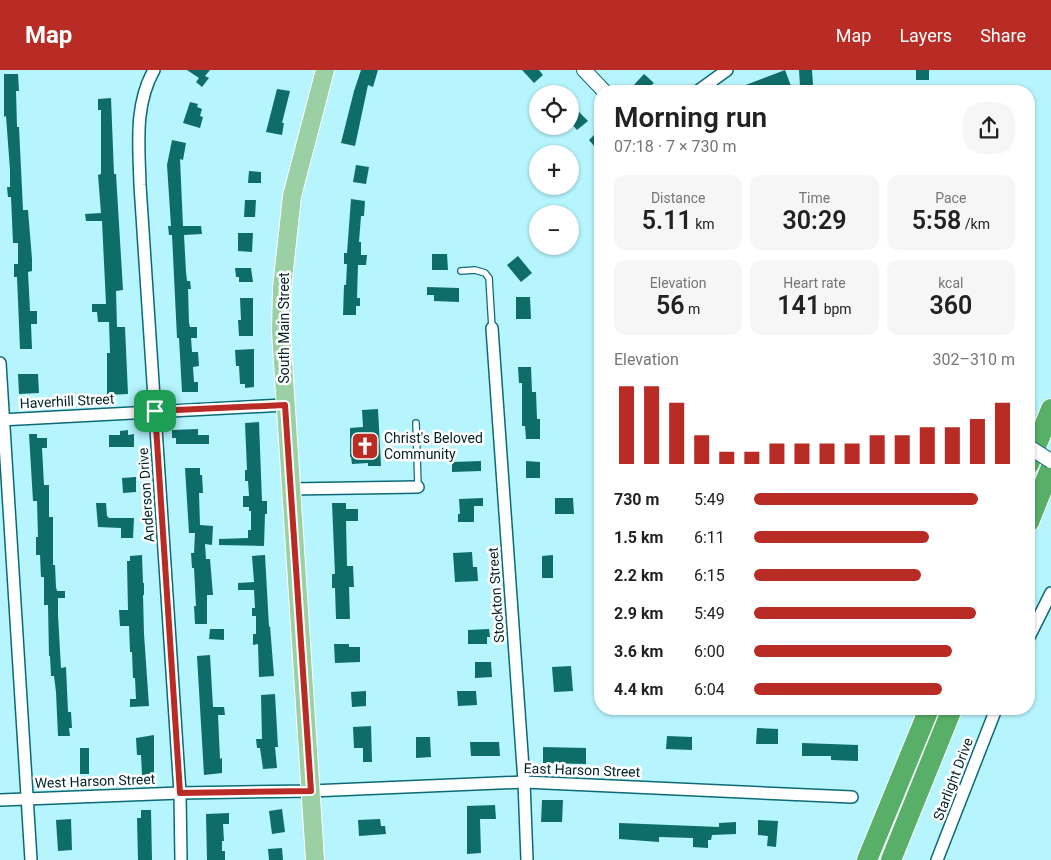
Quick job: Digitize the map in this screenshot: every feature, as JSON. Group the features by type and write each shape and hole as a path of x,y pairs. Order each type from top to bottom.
{"highway":[{"path":"1035,449 1051,409"},
{"path":"1035,507 1051,467"},
{"path":"868,859 927,715"},
{"path":"892,860 950,715"}],"main road":[{"name":"South Main Street","path":"315,860 281,331 282,288 292,196 325,70"}],"street":[{"name":"Anderson Drive","path":"154,70 143,94 140,111 140,185 180,793 181,860"},
{"path":"584,70 598,85"},
{"path":"706,85 727,70"},
{"name":"Stockton Street","path":"492,328 524,782 527,860"},
{"path":"0,363 2,420 31,860"},
{"name":"Haverhill Street","path":"2,420 285,405"},
{"path":"1035,451 1051,461"},
{"path":"290,489 418,487"},
{"path":"1035,625 1050,596"},
{"name":"Starlight Drive","path":"938,860 994,715"},
{"name":"East Harson Street","path":"311,791 524,782 852,797"},
{"name":"West Harson Street","path":"0,800 180,793 311,791"}],"lane":[{"path":"461,271 475,270 485,273 489,278 492,328"},
{"path":"416,423 418,487"}],"building":[{"path":"187,70 210,70 205,76 209,78 202,87 196,82 199,78"},
{"path":"361,70 378,70 373,87 368,85 355,146 341,143"},
{"path":"522,70 539,70 543,75 534,83"},
{"path":"785,70 791,85 780,85 746,85"},
{"path":"799,70 812,70 813,85 800,85"},
{"path":"916,70 929,70 929,80 916,80"},
{"path":"4,74 18,74 19,91 16,91 17,127 19,127 23,210 28,210 32,259 32,271 28,272 30,311 37,311 37,324 31,324 32,349 20,349 17,277 14,277 14,264 18,264 18,243 13,243 11,197 8,197 7,187 10,187 10,170 6,116 4,117"},
{"path":"644,74 654,83 651,85 634,85"},
{"path":"277,89 290,91 282,123 284,123 282,135 266,132"},
{"path":"111,98 114,174 116,174 123,290 116,291 117,327 125,327 128,394 107,395 107,353 110,353 109,322 98,322 97,312 92,312 92,304 106,304 102,221 86,221 85,214 101,213 98,175 101,174 101,110 98,110 98,99"},
{"path":"190,102 198,104 197,107 202,109 200,116 203,117 200,128 183,123"},
{"path":"579,112 588,121 579,128"},
{"path":"594,135 594,146 589,140"},
{"path":"172,140 186,143 183,160 180,159 183,226 201,226 202,234 184,235 187,281 190,281 191,289 188,289 189,323 190,327 197,327 197,338 191,338 192,352 198,352 199,366 193,367 194,382 198,382 198,392 182,392 179,338 177,338 172,235 169,235 168,226 171,226 167,165"},
{"path":"356,165 369,167 366,184 353,182"},
{"path":"249,171 261,172 261,183 248,183"},
{"path":"351,199 365,201 364,216 361,216 359,242 361,242 361,255 367,255 366,265 358,265 357,298 360,298 360,306 356,306 356,315 343,315 347,264 344,264 344,253 347,253"},
{"path":"245,200 256,200 255,217 244,217"},
{"path":"238,233 253,233 252,252 238,251"},
{"path":"432,254 447,254 448,270 432,270"},
{"path":"518,256 532,273 521,282 507,265"},
{"path":"235,268 251,268 253,282 239,282 239,277 236,277"},
{"path":"427,287 459,288 459,302 434,301 434,295 427,295"},
{"path":"516,297 530,297 531,319 516,319"},
{"path":"240,298 253,298 253,336 239,336 238,320 241,320"},
{"path":"254,349 254,387 245,388 245,384 240,384 239,366 236,366 235,350"},
{"path":"518,367 531,367 532,392 536,392 537,419 540,419 540,439 526,439 525,426 522,426 522,383 519,383"},
{"path":"18,374 38,374 39,393 19,394"},
{"name":"Christ's Beloved Community","path":"378,409 381,466 368,466 368,463 352,464 350,457 350,428 363,427 362,410"},
{"path":"259,422 262,501 267,501 264,546 219,545 219,539 248,538 248,530 251,530 251,511 249,511 249,507 243,507 243,496 249,496 248,481 245,481 245,470 247,470 245,423"},
{"path":"198,429 198,435 209,435 209,444 176,444 176,438 172,438 172,430"},
{"path":"128,430 128,435 134,434 134,447 109,447 109,435 120,435 120,431"},
{"path":"29,434 37,434 37,438 47,438 47,448 42,448 44,485 49,485 49,517 53,517 53,565 55,565 56,587 57,591 65,591 65,598 58,598 58,615 61,668 66,667 68,712 71,712 72,728 69,728 70,736 58,736 56,692 54,676 51,676 49,656 48,605 44,605 44,577 41,577 40,555 36,555 36,537 38,537 37,501 33,501"},
{"path":"481,461 481,471 452,472 452,462"},
{"path":"526,461 540,462 540,478 526,478"},
{"path":"185,468 200,468 203,493 199,493 200,525 213,526 212,545 205,544 206,559 210,559 213,595 207,595 207,624 195,624 194,568 192,568 191,553 194,553 195,533 189,533"},
{"path":"136,477 136,492 123,493 122,478"},
{"path":"483,498 483,506 474,506 474,522 458,522 458,514 460,514 459,499"},
{"path":"555,498 573,498 574,514 555,514"},
{"path":"96,503 106,503 107,516 109,518 134,518 133,538 121,538 121,528 98,527"},
{"path":"332,503 346,503 346,509 358,509 358,521 346,521 347,566 353,566 354,587 349,587 350,619 336,619 335,588 332,588 332,574 335,574"},
{"path":"472,552 473,567 477,567 478,581 455,582 453,553"},
{"path":"142,555 144,634 149,706 130,707 130,699 136,699 135,678 133,678 132,652 130,652 129,626 120,626 119,610 128,610 127,561 130,561 130,556"},
{"path":"265,555 274,676 259,677 258,644 253,645 253,634 256,634 256,616 252,616 252,608 255,608 254,590 238,590 238,583 254,582 252,556"},
{"path":"553,555 553,578 542,578 542,556"},
{"path":"210,629 224,629 224,640 209,639"},
{"path":"489,629 490,637 487,637 487,644 468,644 468,630"},
{"path":"334,644 349,644 349,647 360,647 360,662 335,663"},
{"path":"210,655 213,707 224,707 225,715 218,715 222,773 204,775 197,656"},
{"path":"475,662 491,662 492,677 475,678"},
{"path":"571,666 573,691 554,692 552,667"},
{"path":"366,691 366,706 352,707 351,692"},
{"path":"457,691 476,691 477,705 458,706"},
{"path":"275,694 278,747 275,747 277,768 263,769 260,748 257,748 256,739 262,739 261,695"},
{"path":"371,726 372,762 363,762 363,748 354,748 353,727"},
{"path":"757,728 778,729 778,744 756,744"},
{"path":"154,735 154,775 142,775 141,755 137,755 136,738"},
{"path":"667,736 692,737 692,750 666,749"},
{"path":"416,737 430,737 431,757 416,758"},
{"path":"470,742 499,742 500,756 471,756"},
{"path":"802,743 858,745 858,761 831,760 831,756 802,756"},
{"path":"543,747 586,748 586,764 543,763"},
{"path":"80,748 89,748 89,774 80,774"},
{"path":"542,800 563,800 562,822 541,822"},
{"path":"495,805 496,819 480,819 481,853 467,854 467,806"},
{"path":"282,809 285,832 272,834 269,811"},
{"path":"141,810 151,810 152,860 138,860 137,818 141,818"},
{"path":"229,813 229,824 223,824 224,841 222,841 222,851 225,851 225,860 207,860 206,814"},
{"path":"71,819 72,850 58,851 56,820"},
{"path":"380,819 381,826 385,826 386,834 359,836 358,820"},
{"path":"758,820 778,821 776,847 767,846 768,836 758,835"},
{"path":"736,822 736,834 712,835 711,840 708,840 708,848 693,847 693,838 659,837 659,842 619,839 619,823 719,827 719,823"},
{"path":"282,848 283,860 269,860 268,849"}],"place":[{"name":"Christ's Beloved Community","path":"365,446"}],"route":[{"path":"285,405 311,791 180,793 155,411 285,405"}]}
